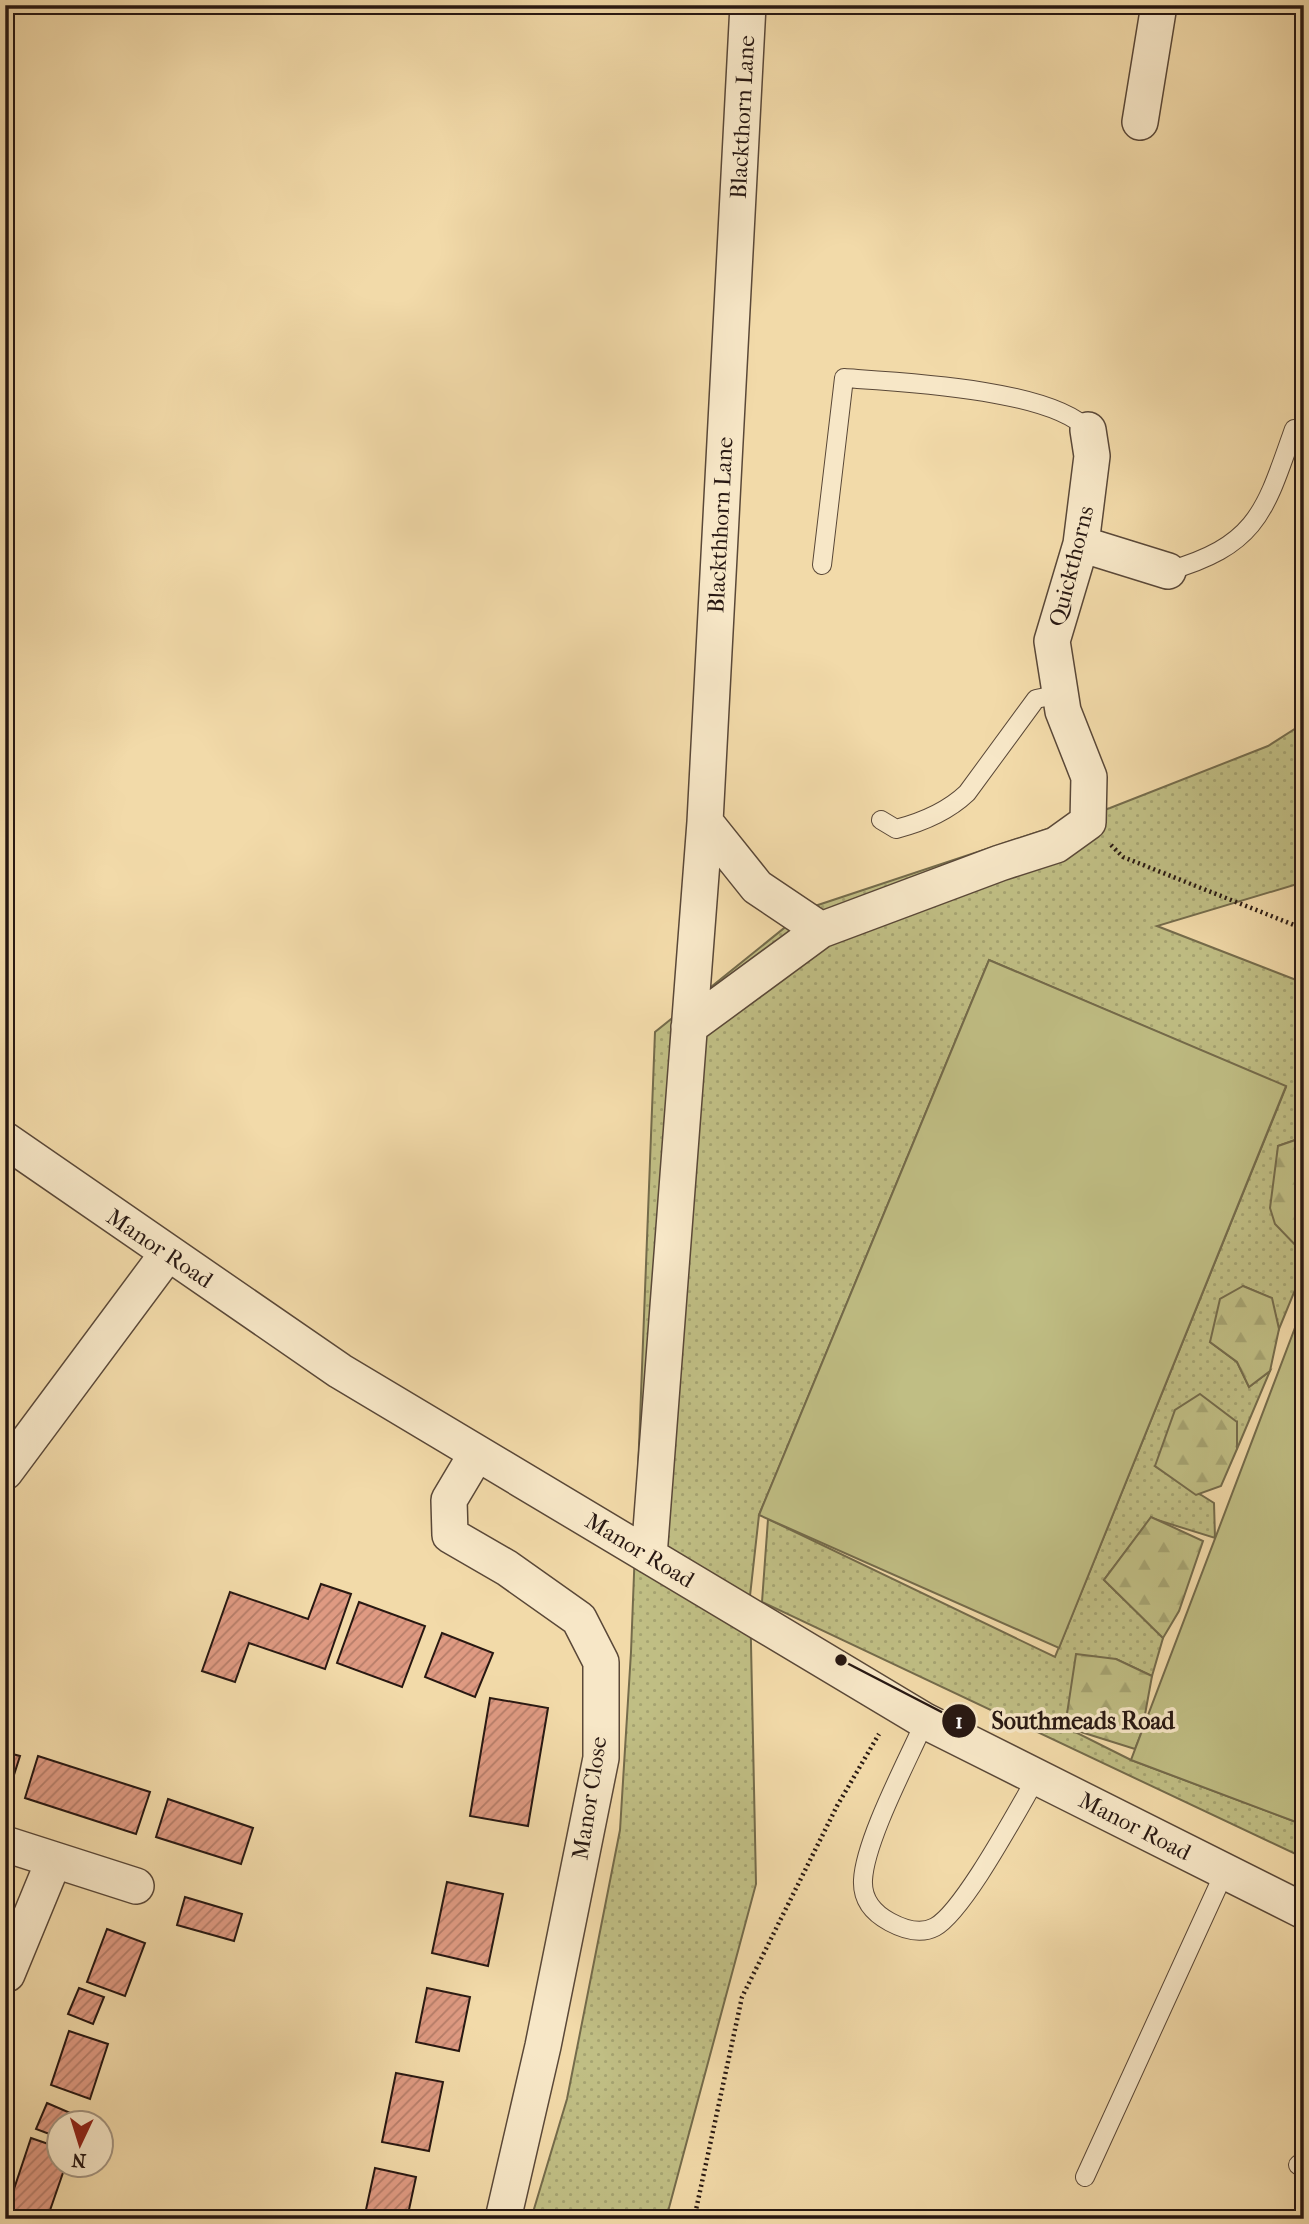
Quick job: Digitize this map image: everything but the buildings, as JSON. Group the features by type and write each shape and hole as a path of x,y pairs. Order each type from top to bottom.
{"street":[{"name":"Blackthorn Lane","path":"735,228 748,5"},
{"path":"1140,122 1159,5"},
{"name":"Blackthhorn Lane","path":"649,1556 705,822 735,228"},
{"name":"Quickthorns","path":"1088,430 1092,456 1081,544 1052,641 1063,711 1089,777 1088,822"},
{"path":"1081,544 1168,571"},
{"path":"705,822 757,887 821,930"},
{"path":"689,1027 821,930 1056,845 1088,822"},
{"name":"Manor Road","path":"5,1140 340,1371 911,1712 1304,1911"},
{"path":"5,1472 168,1253"},
{"name":"Manor Close","path":"477,1453 449,1500 450,1535 507,1568 579,1619 601,1662 601,1758 542,2046 503,2219"},
{"path":"5,1844 136,1886"},
{"path":"7,1974 54,1860"}],"lane":[{"path":"822,565 844,379 977,391 1069,414 1088,430"},
{"path":"1168,571 1205,561 1253,525 1270,496 1294,429"},
{"path":"881,820 896,829 937,815 956,803 967,793 1036,699 1060,694"},
{"path":"911,1712 868,1853 863,1881 866,1901 878,1916 907,1931 935,1927 958,1903 982,1870 1037,1777"},
{"path":"1085,2176 1225,1871"}],"path":[{"path":"1088,822 1123,857 1304,929"},
{"path":"694,2219 742,1997 836,1806 911,1712"}],"green space":[{"path":"1304,723 1304,882 1157,926 1304,983 1304,1137 1278,1146 1304,1251 1304,1268 1279,1329 1271,1298 1243,1286 1210,1342 1237,1362 1249,1387 1270,1371 1237,1449 1237,1422 1155,1466 1214,1503 1215,1538 1151,1518 1104,1580 1163,1638 1152,1676 1116,1659 1065,1727 1131,1760 1304,1825 1304,1858 762,1602 768,1519 1055,1657 1286,1087 989,960 759,1515 750,1596 756,1884 666,2219 531,2219 567,2099 620,1830 631,1652 655,1032 809,908 1110,808 1268,746"},
{"path":"989,960 1286,1086 1059,1648 759,1515"},
{"path":"1304,1137 1302,1252 1275,1224 1270,1208 1278,1146"},
{"path":"1243,1286 1272,1298 1279,1329 1270,1371 1249,1387 1237,1362 1210,1342 1220,1299"},
{"path":"1304,1304 1304,1825 1131,1760"},
{"path":"1200,1394 1237,1422 1237,1449 1221,1486 1196,1495 1155,1466 1175,1410"},
{"path":"1151,1517 1203,1541 1179,1611 1163,1638 1104,1580"},
{"path":"1076,1654 1116,1659 1152,1676 1142,1731 1135,1749 1065,1727"}],"place":[{"name":"Southmeads Road","path":"841,1660"}]}
